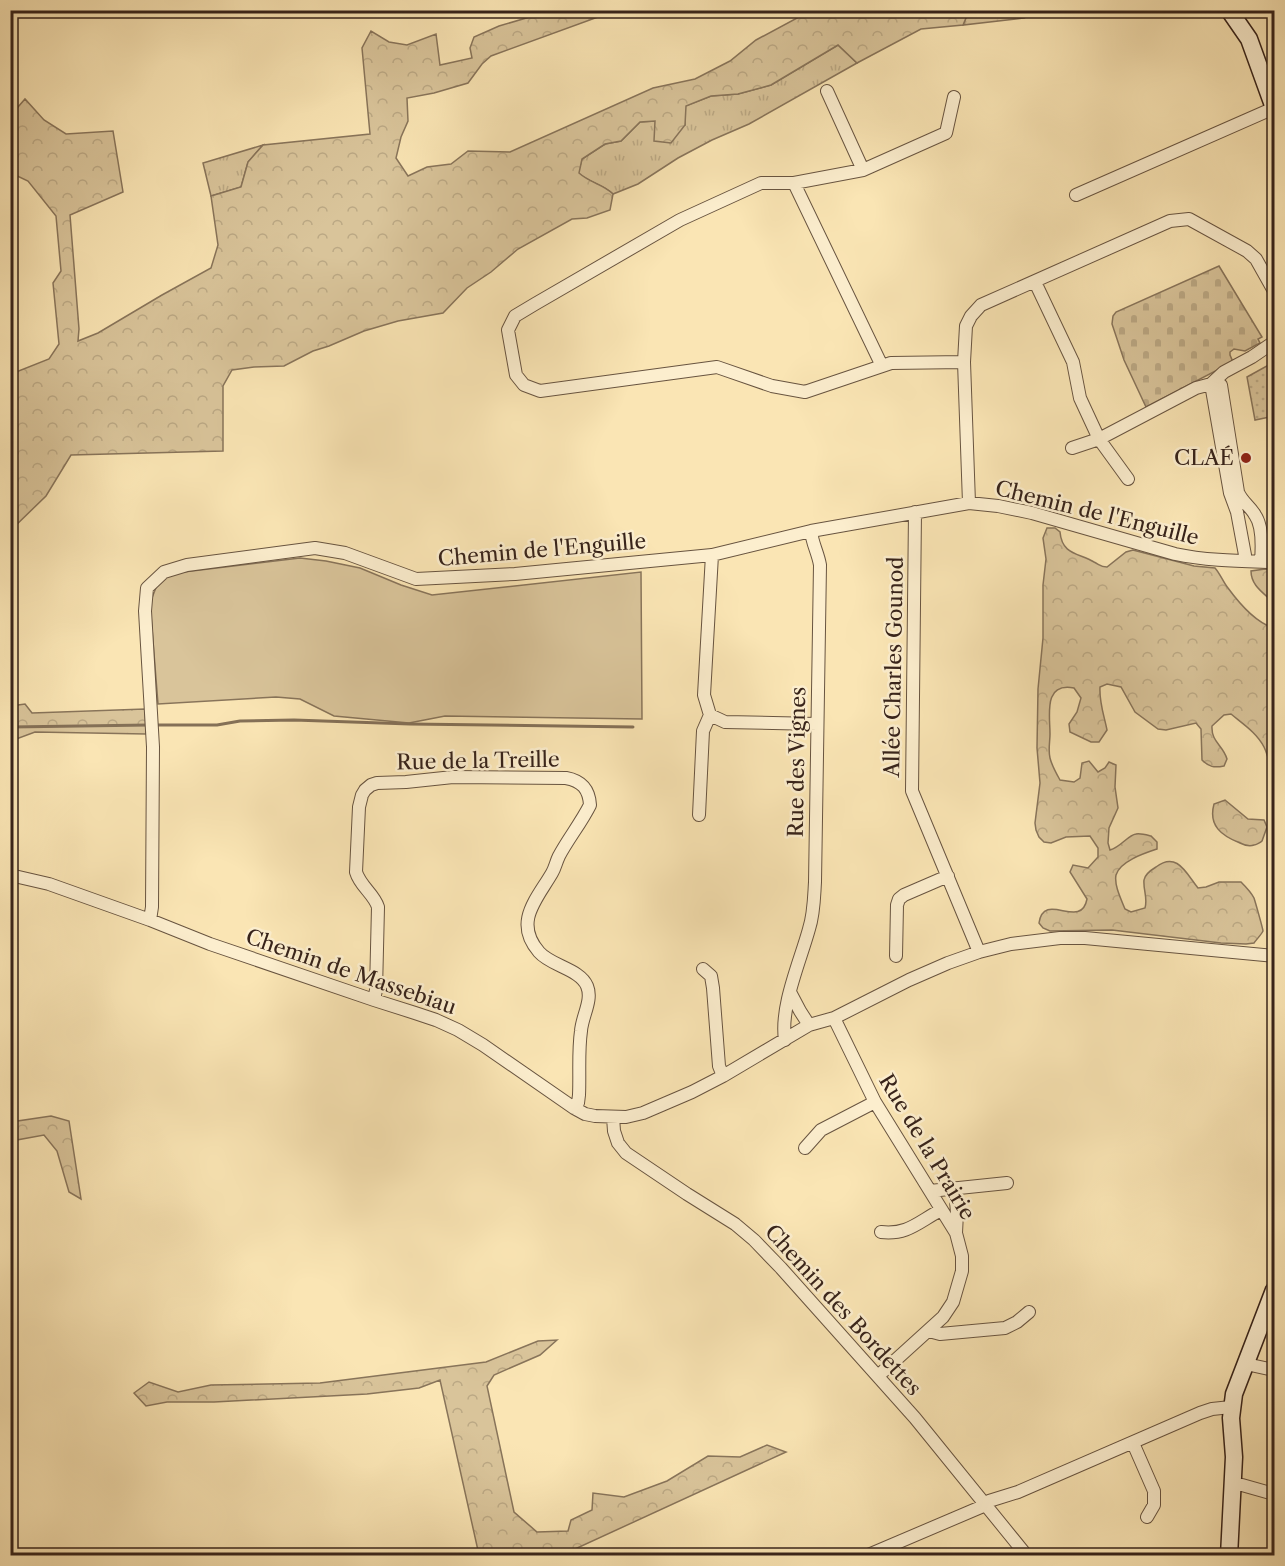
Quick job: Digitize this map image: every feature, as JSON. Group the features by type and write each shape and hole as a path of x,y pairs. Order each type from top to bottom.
{"main road":[{"path":"1229,10 1249,39 1274,108"},
{"path":"1229,1556 1234,1443 1231,1407 1246,1364 1270,1311 1275,1290"}],"street":[{"path":"828,91 863,170"},
{"path":"954,98 946,133 863,170 794,183 761,183 680,220 515,316 508,330 516,375 524,386 540,391 717,367 772,386 805,392 891,363 964,362"},
{"path":"1076,195 1274,108"},
{"path":"794,183 882,366"},
{"path":"969,503 964,362 966,327 971,316 981,305 1170,221 1189,219 1247,251 1256,259 1275,291"},
{"path":"1035,282 1073,362 1080,398 1099,439 1128,479"},
{"path":"1261,561 1262,544 1258,519 1254,513 1243,510 1230,494 1216,385 1224,372 1275,342"},
{"path":"1072,448 1099,439 1196,388 1216,385"},
{"name":"Chemin de l'Enguille","path":"150,920 153,747 146,611 147,588 164,572 187,565 315,548 345,553 416,579 515,574 712,555 811,531 969,503 1032,513 1198,559 1275,561"},
{"path":"1243,510 1244,561"},
{"name":"Allée Charles Gounod","path":"915,512 912,790 980,952"},
{"name":"Rue des Vignes","path":"785,1040 785,1018 790,992 814,910 820,565 811,531"},
{"path":"712,555 704,695 711,715 726,722 817,724"},
{"path":"699,815 703,731 711,715"},
{"name":"Rue de la Treille","path":"374,1000 378,907 358,880 356,873 359,807 365,790 377,783 453,777 566,778 582,783 587,789 590,805 560,855 553,872 539,891 527,919 528,930 539,952 582,978 588,988 589,996 580,1032 579,1095 578,1103 574,1108"},
{"name":"Chemin de Massebiau","path":"10,875 49,884 210,944 416,1012 458,1030 574,1108 595,1116 626,1117 643,1113 723,1076 809,1025 834,1018 948,963 1011,944 1060,938 1085,938 1275,956"},
{"path":"896,956 899,899 948,876"},
{"path":"703,969 711,976 719,1066 723,1076"},
{"path":"790,992 809,1025"},
{"name":"Rue de la Prairie","path":"834,1018 874,1102 956,1233 962,1256 959,1286 953,1302 943,1317 878,1376"},
{"path":"805,1148 821,1130 874,1102"},
{"name":"Chemin des Bordettes","path":"613,1117 618,1143 626,1153 735,1224 781,1268 934,1441 1027,1556"},
{"path":"930,1191 1007,1183"},
{"path":"955,1188 956,1233"},
{"path":"881,1232 905,1231 941,1210"},
{"path":"929,1331 940,1334 1005,1328 1029,1312"},
{"path":"1246,1364 1275,1370"},
{"path":"866,1556 981,1507 989,1509 989,1501 1018,1492 1200,1413 1231,1407"},
{"path":"1133,1443 1154,1491 1154,1505 1147,1517"},
{"path":"1232,1485 1242,1485 1275,1494"}],"green space":[{"path":"969,10 1018,11 1024,18 963,25"},
{"path":"550,11 597,11 598,17 491,56 468,83 407,98 408,121 396,158 408,176 427,167 451,164 468,151 510,152 653,88 695,79 730,61 756,40 810,11 969,11 963,25 921,29 857,63 838,45 771,85 738,94 711,96 686,106 685,125 671,143 654,141 655,121 640,122 621,141 605,144 582,159 579,173 613,194 610,210 587,218 572,219 518,249 491,272 467,288 443,313 398,321 364,331 313,351 284,366 232,370 223,386 223,451 71,455 46,496 11,530 11,374 49,359 59,344 53,283 61,271 56,216 28,181 11,173 11,115 25,99 44,120 66,134 113,131 123,192 70,215 78,341 98,333 211,268 218,245 211,196 241,187 248,162 263,145 370,134 362,48 371,31 389,42 407,45 436,34 440,65 472,58 470,48 474,37 499,26"},
{"path":"838,45 857,63 749,124 678,158 638,184 613,194 578,173 582,159 605,144 621,141 640,122 655,121 685,125 685,106 711,96 738,94 771,85"},
{"path":"263,145 248,162 241,187 211,196 203,163"},
{"path":"1219,266 1262,337 1258,339 1260,343 1245,351 1234,349 1230,352 1233,362 1146,407 1124,360 1112,324 1113,316 1116,312"},
{"path":"1274,362 1274,416 1255,420 1247,377"},
{"path":"1047,528 1055,528 1060,532 1064,545 1072,552 1103,567 1107,567 1126,552 1133,550 1194,566 1215,568 1226,586 1243,606 1261,622 1274,628 1274,769 1258,737 1231,714 1224,715 1212,726 1213,736 1227,759 1224,766 1214,767 1202,760 1201,729 1196,723 1166,730 1158,729 1135,712 1121,687 1107,684 1100,687 1107,730 1099,742 1091,742 1070,732 1069,724 1077,712 1081,698 1074,688 1064,687 1057,690 1050,702 1049,710 1049,755 1060,780 1074,782 1080,778 1082,763 1089,761 1098,772 1109,762 1116,765 1115,787 1118,808 1109,828 1110,850 1136,834 1151,836 1157,842 1157,849 1140,855 1118,870 1117,888 1125,909 1131,912 1145,908 1144,880 1146,876 1150,871 1170,861 1180,866 1198,888 1219,882 1241,882 1254,898 1263,929 1254,943 1221,943 1112,930 1050,931 1039,923 1042,914 1048,910 1078,912 1083,908 1087,899 1070,872 1073,865 1088,868 1098,857 1098,848 1090,836 1066,837 1051,843 1044,842 1036,830 1040,783 1037,748 1038,689 1043,638 1043,585 1046,559 1043,538"},
{"path":"300,558 360,568 432,595 641,572 642,719 445,716 409,723 334,716 300,699 276,697 158,704 150,603 157,585 167,574"},
{"path":"1274,570 1274,603 1253,581 1251,571"},
{"path":"25,704 32,713 145,709 146,734 35,732 11,741 10,710"},
{"path":"1225,800 1248,819 1264,820 1267,827 1262,841 1248,846 1228,837 1218,829 1213,818 1214,804"},
{"path":"51,1116 69,1121 81,1199 69,1192 57,1151 44,1135 11,1141 11,1122"},
{"path":"557,1340 540,1355 494,1375 487,1386 514,1512 537,1532 568,1531 571,1520 592,1510 593,1493 624,1497 667,1481 708,1456 740,1457 767,1445 786,1452 562,1555 479,1555 440,1380 419,1388 367,1394 214,1402 167,1402 146,1406 134,1393 149,1382 178,1392 211,1385 320,1383 486,1362 538,1341"}],"waterway":[{"path":"156,725 217,725 240,721 294,720 633,727"},
{"path":"10,727 149,725"}],"place":[{"name":"CLAÉ","path":"1246,458"}]}
